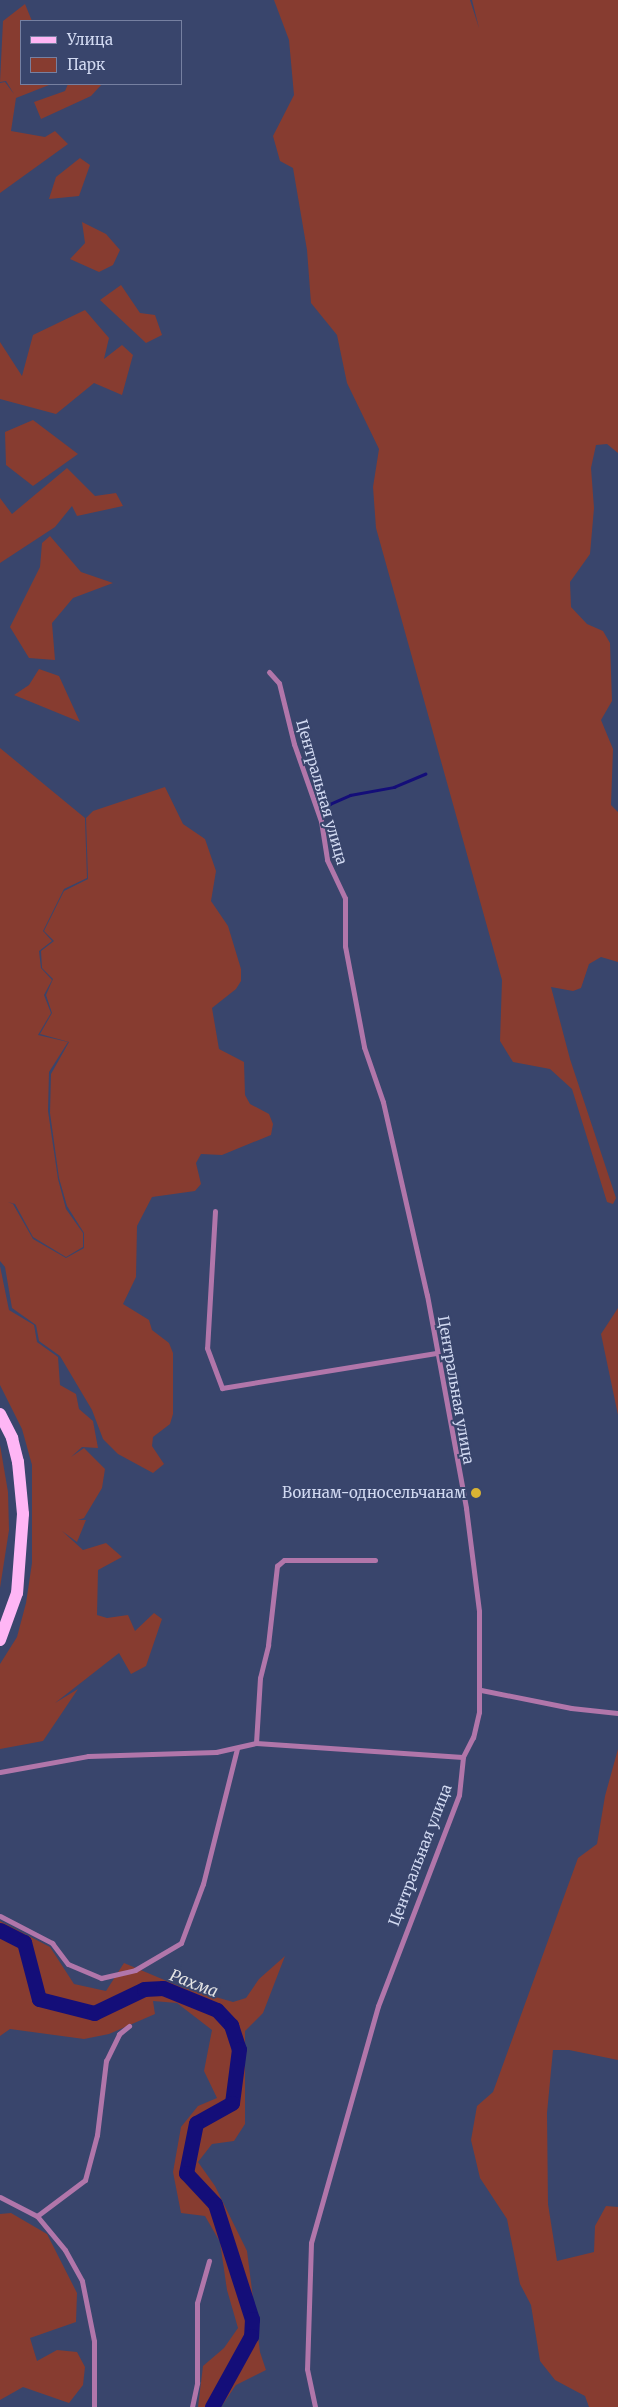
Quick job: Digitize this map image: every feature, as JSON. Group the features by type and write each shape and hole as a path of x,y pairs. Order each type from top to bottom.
{"main road":[{"path":"0,1414 12,1438 18,1462 23,1514 17,1592 0,1640"}],"street":[{"name":"Центральная улица","path":"269,672 279,683 294,744 321,821 327,860 345,898 345,946 364,1047 383,1102 424,1278 436,1353 466,1508 479,1611 480,1690 473,1737 463,1757 459,1795 393,1961 348,2103 313,2232 307,2369 315,2407"},
{"path":"215,1211 207,1348 222,1388 436,1353"},
{"path":"256,1743 260,1678 268,1645 277,1566 284,1560 375,1560"},
{"path":"480,1690 571,1708 618,1713"},
{"path":"0,1772 88,1756 237,1749 256,1743 463,1757"},
{"path":"0,1916 52,1943 68,1964 100,1978 135,1970 181,1943 203,1884 237,1749"},
{"path":"37,2216 85,2180 97,2135 106,2061 119,2034 130,2026"},
{"path":"0,2198 37,2216 65,2250 82,2281 94,2341 94,2407"},
{"path":"192,2407 197,2383 197,2303 209,2261"}],"green space":[{"path":"274,0 470,0 479,28 472,0 618,0 618,453 607,444 596,445 591,468 594,508 590,554 570,582 571,607 587,624 603,631 610,643 612,701 601,720 613,749 611,805 618,812 618,962 601,957 589,964 581,988 573,991 551,987 570,1059 616,1198 613,1204 607,1202 572,1089 550,1069 513,1062 500,1041 502,980 376,528 373,487 379,449 347,383 337,335 311,303 307,250 293,168 280,161 273,136 294,95 289,40"},
{"path":"25,4 32,20 20,20 20,85 49,85 16,98 11,131 45,137 55,131 68,144 0,193 0,83 5,82 14,94 6,81 0,82 3,21"},
{"path":"68,85 101,85 91,96 41,119 34,102 65,91"},
{"path":"80,158 90,165 79,196 49,199 56,177"},
{"path":"82,222 106,234 120,250 113,265 99,272 70,259 85,243"},
{"path":"121,285 140,313 155,315 162,335 146,343 100,300"},
{"path":"85,310 109,338 104,359 122,345 133,355 122,395 94,383 56,414 0,399 0,342 22,376 33,335"},
{"path":"33,420 78,454 33,486 6,465 5,432"},
{"path":"67,468 95,496 116,493 123,506 77,516 72,506 55,527 0,563 0,498 12,514"},
{"path":"50,536 81,572 113,583 73,598 52,623 55,660 29,658 10,627 40,567 42,543"},
{"path":"39,669 59,676 80,722 14,695 29,685"},
{"path":"0,748 85,818 87,878 64,889 43,931 52,941 39,951 41,968 52,980 44,995 51,1013 38,1035 68,1042 49,1072 48,1111 58,1179 66,1209 83,1233 83,1247 66,1257 33,1237 15,1204 8,1202 13,1204 33,1239 66,1258 84,1248 84,1233 67,1206 59,1178 50,1113 51,1074 69,1042 40,1034 52,1013 46,995 53,979 42,968 41,951 54,941 44,931 64,891 88,879 86,818 93,811 165,787 183,824 205,839 216,871 211,901 228,926 241,969 241,981 236,989 212,1008 219,1049 244,1062 245,1095 250,1104 269,1114 273,1124 271,1135 222,1155 201,1154 196,1163 201,1184 195,1191 152,1197 137,1226 136,1277 123,1304 149,1320 152,1330 169,1343 173,1353 173,1414 170,1424 153,1437 152,1446 164,1464 153,1473 118,1454 103,1439 92,1410 60,1356 39,1341 36,1325 12,1308 5,1267 0,1261"},
{"path":"0,1266 9,1310 34,1325 37,1342 58,1357 60,1385 76,1394 79,1409 93,1421 98,1448 82,1447 71,1457 84,1448 105,1469 102,1488 84,1518 78,1520 86,1520 77,1542 62,1531 83,1550 106,1543 122,1557 98,1570 97,1615 107,1618 128,1615 135,1631 154,1613 162,1619 146,1666 131,1674 119,1653 55,1703 78,1689 43,1741 0,1749 0,1664 17,1637 26,1603 32,1563 32,1465 22,1429 0,1385"},
{"path":"618,1308 618,1415 601,1334"},
{"path":"0,1445 8,1492 9,1530 0,1588"},
{"path":"618,1749 618,2060 569,2050 553,2050 547,2113 548,2204 557,2261 594,2252 595,2226 606,2206 618,2207 618,2407 589,2407 585,2396 555,2380 540,2361 531,2305 520,2284 507,2219 480,2178 471,2140 477,2106 493,2092 578,1858 597,1844 605,1796"},
{"path":"0,1921 50,1947 74,1984 106,1991 124,1963 181,1987 233,2002 246,1998 259,1979 285,1956 263,2013 245,2031 245,2124 234,2141 212,2144 198,2162 215,2186 247,2251 260,2352 266,2370 236,2385 221,2407 198,2407 203,2366 224,2348 238,2328 227,2290 220,2242 205,2216 181,2213 173,2172 181,2127 198,2106 217,2098 204,2071 212,2030 177,2003 153,2001 155,2014 109,2034 84,2039 10,2029 0,2036"},
{"path":"11,2213 47,2234 77,2293 76,2322 30,2338 37,2361 57,2350 77,2352 85,2367 83,2385 69,2403 23,2387 0,2400 0,2214"}],"waterway":[{"path":"318,799 330,804 350,795 394,787 425,774"},
{"name":"Рахма","path":"0,1930 24,1942 39,1999 94,2013 144,1989 163,1988 217,2010 231,2025 239,2049 232,2103 196,2123 186,2173 215,2204 252,2319 251,2336 212,2407"}],"place":[{"name":"Воинам-односельчанам","path":"476,1493"}]}
